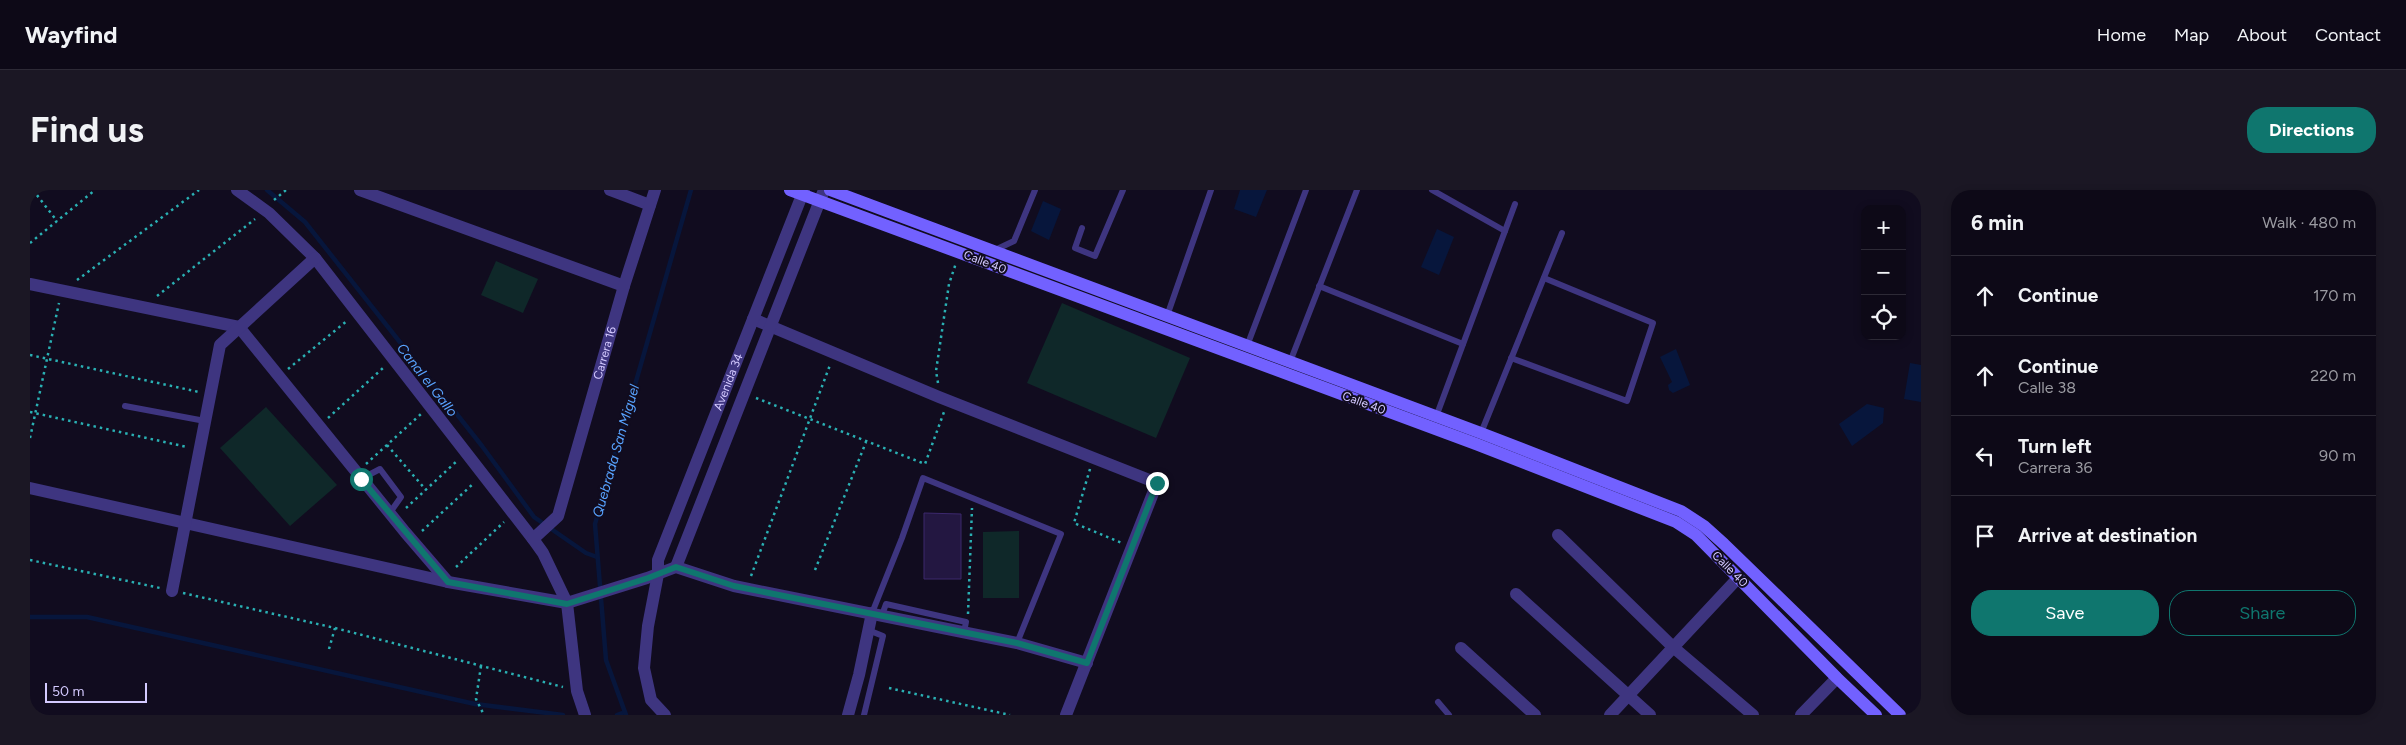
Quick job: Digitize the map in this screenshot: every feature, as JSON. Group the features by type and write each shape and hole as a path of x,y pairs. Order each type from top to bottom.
{"main road":[{"name":"Calle 40","path":"830,190 1168,316 1244,352"},
{"name":"Calle 40","path":"799,192 822,195 959,252 1103,306 1244,352 1681,511 1704,526 1900,715"},
{"path":"959,252 964,239"},
{"path":"990,264 995,250"},
{"path":"1103,306 1107,293"},
{"name":"Calle 40","path":"1287,368 1436,417 1479,439 1676,522 1696,534 1837,678 1876,715"}],"street":[{"path":"237,190 269,213 315,258 538,535 543,553 572,602 577,693 585,715"},
{"path":"360,190 624,286"},
{"path":"610,190 650,206"},
{"name":"Carrera 16","path":"538,535 558,516 624,286 655,190"},
{"name":"Avenida 34","path":"665,715 651,700 644,668 653,576 753,319 799,192"},
{"name":"Avenida 34","path":"676,567 822,195"},
{"path":"172,591 220,345 315,258"},
{"path":"30,284 239,327 362,473 389,514 448,582"},
{"path":"753,319 943,402 1157,483 1066,715"},
{"path":"30,488 448,582 572,602 676,567 734,586 1017,643 1087,663"},
{"path":"1558,535 1673,646 1753,715"},
{"path":"1610,715 1738,578"},
{"path":"1516,594 1650,715"},
{"path":"848,715 859,676 868,630 877,614"},
{"path":"1461,648 1535,715"},
{"path":"1801,715 1837,678"}],"lane":[{"path":"995,250 1014,241 1035,190"},
{"path":"1082,228 1075,248 1095,256 1123,190"},
{"path":"1168,316 1211,190"},
{"path":"1244,352 1306,190"},
{"path":"1287,368 1357,190"},
{"path":"1432,190 1505,232"},
{"path":"1436,417 1515,204"},
{"path":"1479,439 1562,233"},
{"path":"1512,358 1627,401 1653,323 1544,278"},
{"path":"1319,286 1463,344"},
{"path":"125,406 205,421"},
{"path":"362,473 380,469 401,497 389,514"},
{"path":"877,614 923,478 1061,534 1017,643"},
{"path":"864,715 883,636 868,630"},
{"path":"1438,702 1449,715"}],"path":[{"path":"33,190 57,221"},
{"path":"30,243 95,190"},
{"path":"71,284 199,190"},
{"path":"271,203 286,190"},
{"path":"150,302 261,214"},
{"path":"750,395 924,464 943,402 936,371 949,284 959,252"},
{"path":"30,438 59,303"},
{"path":"285,372 350,319"},
{"path":"30,355 199,392"},
{"path":"751,577 831,362"},
{"path":"325,421 387,364"},
{"path":"362,473 387,445 424,411"},
{"path":"30,412 190,448"},
{"path":"816,570 866,442"},
{"path":"387,445 426,490"},
{"path":"403,511 459,458"},
{"path":"1091,466 1074,523 1125,544"},
{"path":"422,531 476,481"},
{"path":"968,614 972,508"},
{"path":"456,567 506,520"},
{"path":"30,560 335,628 577,693"},
{"path":"329,649 335,628"},
{"path":"482,666 476,699 484,715"},
{"path":"889,688 1010,715"}],"green space":[{"path":"496,261 538,279 523,313 481,295"},
{"path":"1062,303 1190,358 1156,438 1027,383"},
{"path":"266,407 337,485 290,526 220,448"},
{"path":"1019,531 1019,598 983,598 983,532"}],"water":[{"path":"1240,190 1267,190 1256,217 1234,209"},
{"path":"1043,201 1061,209 1049,240 1031,231"},
{"path":"1437,229 1454,237 1439,275 1421,267"},
{"path":"1676,349 1690,385 1673,393 1669,390 1668,385 1672,382 1660,357"},
{"path":"1910,363 1921,365 1921,402 1904,399"},
{"path":"1867,404 1884,408 1883,423 1852,446 1839,424"}],"building":[{"path":"924,513 961,514 961,579 924,579"}],"waterway":[{"name":"Canal el Gallo","path":"267,190 305,222 482,446 534,517 586,553 597,557"},
{"name":"Quebrada San Miguel","path":"626,715 606,660 595,524 691,190"},
{"path":"30,617 87,617 475,704 563,715"},
{"path":"617,715 625,712"}],"route":[{"path":"361,479 448,582 567,604 676,567 734,586 1017,643 1087,663 1157,483"}]}
